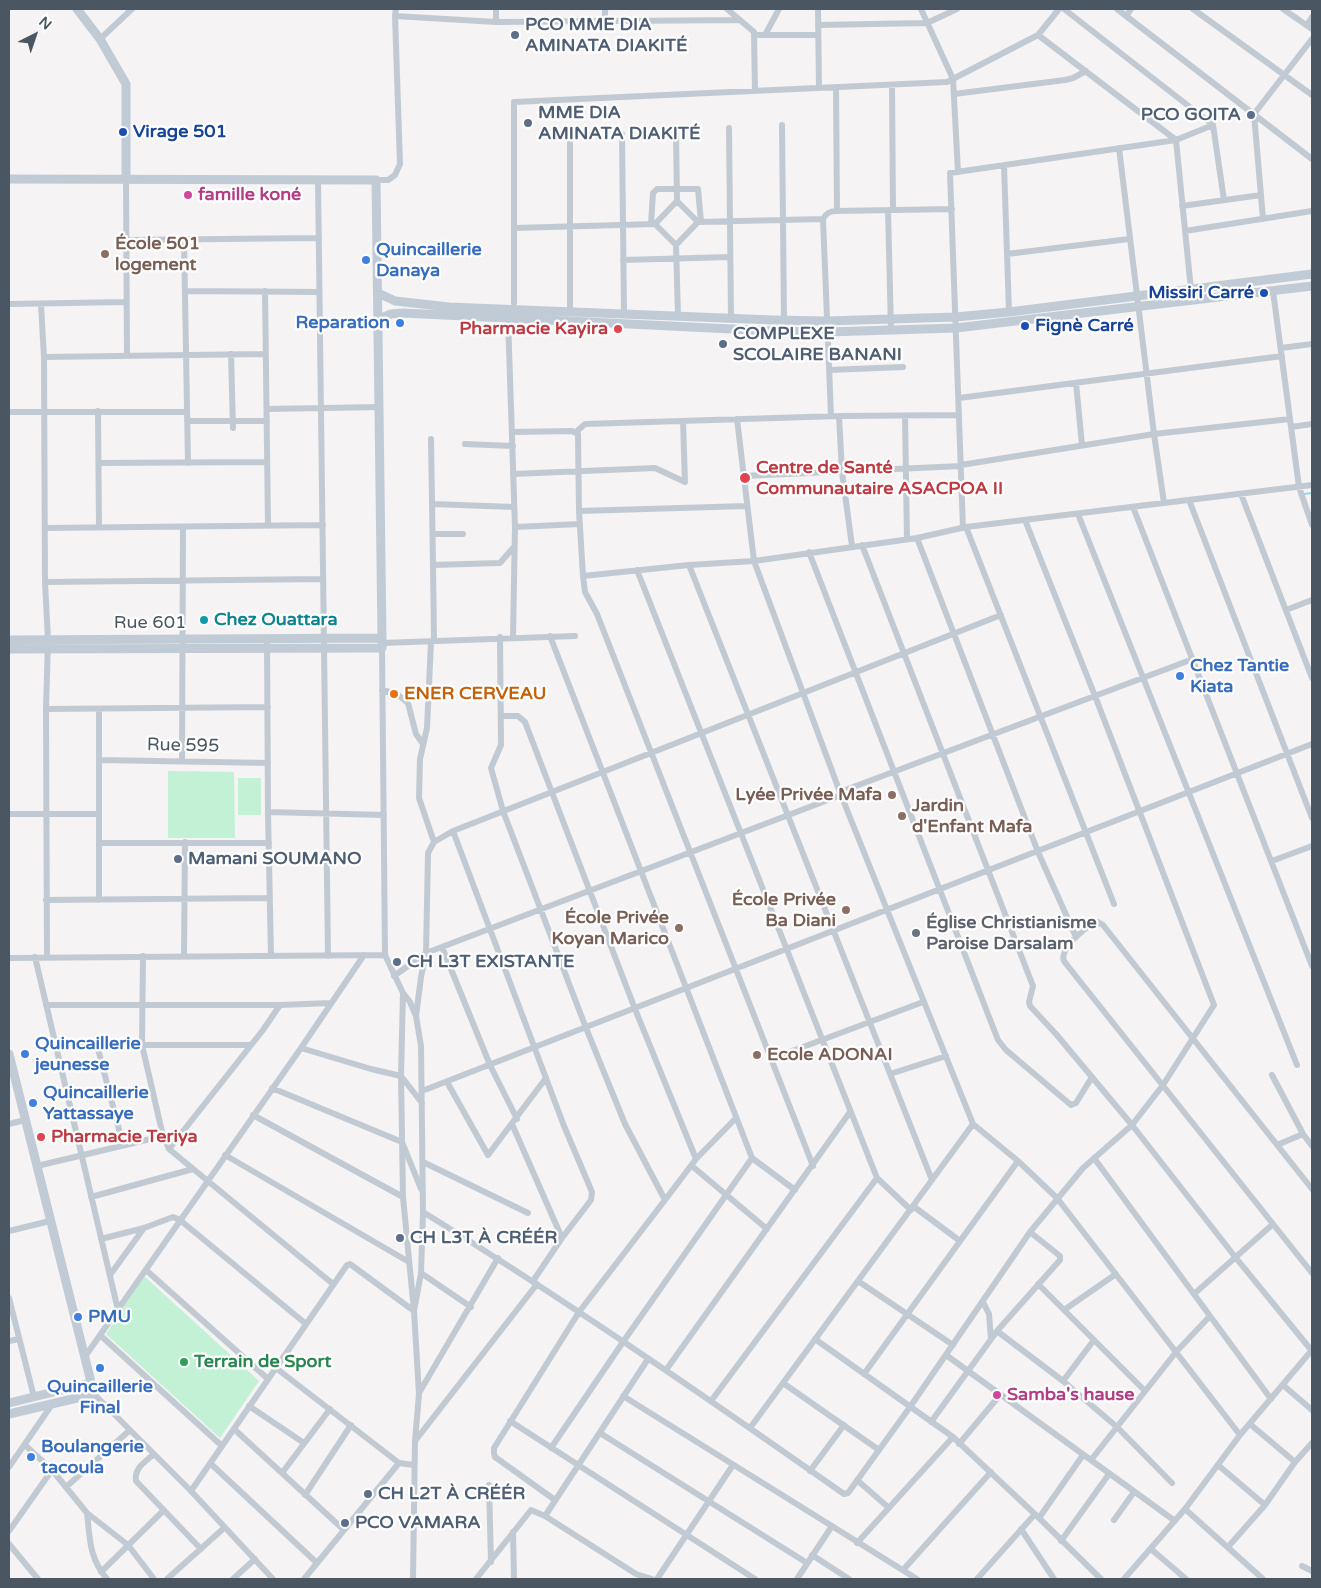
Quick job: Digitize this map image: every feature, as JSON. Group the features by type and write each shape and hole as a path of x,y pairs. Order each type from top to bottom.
{"street":[{"path":"77,9 100,39 126,84 125,240 128,356"},
{"path":"100,39 132,9"},
{"path":"496,9 496,22"},
{"path":"605,9 605,21"},
{"path":"727,9 754,32 755,91"},
{"path":"765,35 779,9"},
{"path":"818,9 818,88"},
{"path":"921,9 953,79 958,172"},
{"path":"818,25 928,23 957,9"},
{"path":"514,303 514,102 947,82 1038,35 1059,9"},
{"path":"1064,9 1213,125 1224,200"},
{"path":"1117,9 1312,159"},
{"path":"1126,16 1131,9"},
{"path":"1193,9 1312,95"},
{"path":"1283,9 1310,27 1312,17"},
{"path":"9,179 388,180 395,174 400,164 395,12 496,22 740,20"},
{"path":"754,35 818,35"},
{"path":"1038,35 1176,140 1192,300"},
{"path":"1263,219 1254,114 1312,39"},
{"path":"954,94 1065,80 1086,71"},
{"path":"891,330 892,84"},
{"path":"836,87 837,211"},
{"path":"782,125 784,320"},
{"path":"1114,904 965,528 958,398 950,173 1176,140 1213,125"},
{"path":"729,128 731,318"},
{"path":"676,133 677,201 700,222"},
{"path":"570,134 570,312"},
{"path":"622,134 624,314"},
{"path":"1119,148 1146,373 1164,503"},
{"path":"1004,165 1009,312"},
{"path":"318,180 328,956"},
{"path":"376,180 385,955 416,1016 421,1046 423,1212 421,1273 414,1311"},
{"path":"678,316 676,245 653,224 653,191 676,188 698,189 700,222"},
{"path":"1182,206 1261,196"},
{"path":"514,228 653,224 677,201"},
{"path":"831,416 823,219 827,213 837,211 952,209"},
{"path":"1185,231 1312,211"},
{"path":"676,245 700,222 823,219"},
{"path":"125,240 319,238"},
{"path":"1007,254 1130,239"},
{"path":"184,240 188,463"},
{"path":"623,260 730,257"},
{"path":"378,293 395,301 449,307 827,321 956,317 1009,312 1312,274"},
{"path":"379,319 391,314 403,313 773,331 827,332 956,328 1312,286"},
{"path":"185,291 320,292"},
{"path":"1273,291 1299,487 1312,525"},
{"path":"265,292 268,526"},
{"path":"9,304 41,305 126,302"},
{"path":"41,305 44,357 44,528 48,644 46,709 47,957"},
{"path":"508,318 514,507 513,637"},
{"path":"1281,348 1312,344"},
{"path":"231,354 233,428"},
{"path":"44,357 265,354"},
{"path":"958,398 1282,356"},
{"path":"829,370 903,367"},
{"path":"1076,382 1082,445"},
{"path":"267,409 380,407"},
{"path":"98,411 99,527"},
{"path":"9,412 187,412"},
{"path":"576,432 585,424 831,416 959,415"},
{"path":"839,416 842,472 852,546"},
{"path":"905,416 907,539"},
{"path":"737,419 754,561 840,793 973,1124 1018,1161 1057,1198 1240,1436"},
{"path":"743,476 961,466 1154,434 1290,419"},
{"path":"187,421 233,420 267,422"},
{"path":"513,474 655,468 685,482 683,421"},
{"path":"1292,427 1312,424"},
{"path":"512,432 572,431 576,432 579,436 579,511 585,592 597,614 813,1166"},
{"path":"432,439 433,642 427,728 420,759 419,798 434,842"},
{"path":"465,444 513,446"},
{"path":"99,463 267,462"},
{"path":"583,576 689,565 754,561 917,538 965,528 1312,485"},
{"path":"1241,494 1312,678"},
{"path":"1189,500 1312,818"},
{"path":"432,504 514,507"},
{"path":"579,511 747,506"},
{"path":"1133,507 1312,966"},
{"path":"1078,514 1297,1065"},
{"path":"423,1212 498,1258 711,1400 844,1494 848,1493 953,1346 1030,1232 1083,1168 1132,1125 1163,1085 1214,1007 1095,696 1025,520"},
{"path":"514,527 580,524"},
{"path":"44,528 323,525"},
{"path":"182,761 183,527"},
{"path":"432,534 463,534"},
{"path":"917,538 1038,852 1076,937"},
{"path":"862,545 1034,986 1029,1002 1030,1006 1132,1125 1236,1258 1312,1351 1240,1436 1175,1521 1124,1579"},
{"path":"433,565 500,563 514,547"},
{"path":"809,552 998,1040 1006,1050 1071,1105 1076,1103 1092,1077"},
{"path":"689,565 932,1180"},
{"path":"637,570 877,1178 912,1208 960,1241"},
{"path":"45,582 323,579"},
{"path":"1286,610 1312,600"},
{"path":"416,1016 426,953 428,853 434,842 453,831 1001,615"},
{"path":"550,636 752,1158 795,1190"},
{"path":"382,643 575,636"},
{"path":"500,638 501,744 491,768 504,811 586,1028 625,1124 665,1200"},
{"path":"268,639 268,812 271,956"},
{"name":"Rue 601","path":"9,640 48,644 183,644 268,639 324,639 382,643"},
{"name":"Rue 601","path":"183,644 267,649 324,648 382,643"},
{"name":"Rue 601","path":"9,649 48,644"},
{"path":"394,976 426,953 740,834 894,771 1193,659"},
{"path":"382,690 397,694 408,703 416,734 424,744"},
{"path":"46,709 268,707"},
{"path":"99,710 99,900"},
{"path":"500,716 518,716 525,722 635,1009 696,1159"},
{"path":"422,1091 1312,744"},
{"name":"Rue 595","path":"99,760 268,763"},
{"path":"268,812 384,815"},
{"path":"9,814 99,814"},
{"path":"414,1442 535,1283 562,1238 591,1200 592,1192 546,1078 453,831"},
{"path":"184,956 185,842"},
{"path":"99,843 269,843"},
{"path":"1272,861 1312,846"},
{"path":"46,900 269,898"},
{"path":"1312,1189 1103,924 1098,922 1092,923 1076,937 1064,952 1063,959 1312,1273"},
{"path":"442,947 562,1238"},
{"path":"9,958 385,955"},
{"path":"143,956 142,1045 163,1136 169,1149 333,1284"},
{"path":"84,1358 364,956"},
{"path":"35,957 118,1310"},
{"path":"403,993 401,1076 403,1198 414,1311 418,1394 414,1442 413,1579"},
{"path":"771,1059 924,1002"},
{"path":"46,1005 280,1005 331,1003"},
{"path":"169,1149 280,1005"},
{"path":"56,1045 251,1045"},
{"path":"96,1045 123,1145"},
{"path":"301,1048 401,1076 422,1103"},
{"path":"9,1054 94,1394 191,1491 273,1579"},
{"path":"890,1074 946,1056"},
{"path":"1272,1075 1303,1134 1312,1146"},
{"path":"447,1082 486,1155 489,1155 546,1078"},
{"path":"272,1088 402,1142 423,1192"},
{"path":"666,1370 850,1112"},
{"path":"253,1115 403,1198"},
{"path":"555,1500 496,1457 494,1448 579,1312 696,1159 736,1118"},
{"path":"9,1124 25,1120"},
{"path":"750,1428 973,1124"},
{"path":"1277,1145 1303,1134"},
{"path":"37,1166 163,1136"},
{"path":"225,1155 409,1262"},
{"path":"551,1448 752,1158"},
{"path":"1094,1158 1271,1399"},
{"path":"864,1374 1018,1161"},
{"path":"422,1162 528,1213"},
{"path":"692,1166 767,1229"},
{"path":"91,1197 193,1169"},
{"path":"711,1400 877,1178"},
{"path":"102,1239 144,1228 173,1217 180,1220 306,1324"},
{"path":"9,1231 50,1221"},
{"path":"1194,1294 1273,1224"},
{"path":"110,1275 144,1228"},
{"path":"931,1422 997,1330 1060,1258 1030,1232"},
{"path":"418,1394 471,1307 498,1258"},
{"path":"191,1491 347,1264 350,1264 414,1311"},
{"path":"146,1270 268,1379"},
{"path":"421,1273 471,1307"},
{"path":"1064,1310 1116,1274"},
{"path":"858,1281 953,1346"},
{"path":"1038,1284 1145,1391"},
{"path":"9,1298 34,1397"},
{"path":"983,1302 989,1314 991,1339"},
{"path":"1091,1460 1176,1352 1210,1316"},
{"path":"997,1330 1063,1380 1117,1426 1172,1483"},
{"path":"100,1335 222,1446"},
{"path":"9,1341 19,1339"},
{"path":"816,1339 953,1437 1101,1579"},
{"path":"1063,1380 1094,1340"},
{"path":"946,1355 1175,1521"},
{"path":"545,1516 648,1359"},
{"path":"276,1368 399,1463 414,1465"},
{"path":"9,1403 90,1383"},
{"path":"784,1383 879,1450"},
{"path":"1283,1385 1312,1410"},
{"path":"9,1414 94,1394"},
{"path":"959,1444 1000,1395"},
{"path":"624,1396 917,1579"},
{"path":"9,1467 53,1404"},
{"path":"249,1406 304,1444"},
{"path":"282,1473 330,1409"},
{"path":"510,1421 755,1579"},
{"path":"1250,1424 1295,1462"},
{"path":"810,1471 844,1425"},
{"path":"305,1494 351,1426"},
{"path":"234,1429 344,1530"},
{"path":"66,1487 130,1430"},
{"path":"600,1433 807,1564"},
{"path":"857,1543 953,1437"},
{"path":"1228,1547 1265,1505 1295,1462 1312,1443"},
{"path":"24,1445 52,1470 87,1513 128,1545 154,1579"},
{"path":"154,1454 138,1468 135,1475 136,1481 201,1549"},
{"path":"977,1579 1021,1529 1037,1516 1083,1455"},
{"path":"304,1579 399,1463"},
{"path":"210,1464 317,1563"},
{"path":"657,1579 734,1465"},
{"path":"1218,1465 1265,1505"},
{"path":"9,1531 52,1470"},
{"path":"903,1570 991,1472"},
{"path":"1061,1541 1109,1474"},
{"path":"857,1480 889,1508"},
{"path":"489,1485 491,1562"},
{"path":"1114,1520 1134,1492"},
{"path":"1185,1508 1264,1579"},
{"path":"101,1572 164,1510"},
{"path":"476,1579 531,1510 545,1516 634,1577 652,1579"},
{"path":"87,1513 92,1555 107,1579"},
{"path":"796,1579 832,1526"},
{"path":"167,1579 224,1528"},
{"path":"1021,1529 1054,1579"},
{"path":"514,1532 514,1579"},
{"path":"9,1544 38,1579"},
{"path":"1151,1549 1186,1579"},
{"path":"812,1556 849,1579"},
{"path":"233,1579 255,1559"},
{"path":"1302,1566 1312,1571"},
{"path":"983,1572 990,1579"}],"green space":[{"path":"168,771 234,772 235,838 168,838"},
{"path":"238,778 261,778 261,815 238,815"},
{"path":"144,1276 259,1381 220,1438 106,1334"}],"waterway":[{"path":"1304,494 1312,493"}],"place":[{"name":"PCO MME DIA AMINATA DIAKITÉ","path":"515,35"},
{"name":"PCO GOITA","path":"1251,115"},
{"name":"MME DIA AMINATA DIAKITÉ","path":"528,123"},
{"name":"Virage 501","path":"123,132"},
{"name":"famille koné","path":"188,195"},
{"name":"École 501 logement","path":"105,254"},
{"name":"Quincaillerie Danaya","path":"366,260"},
{"name":"Missiri Carré","path":"1264,293"},
{"name":"Reparation","path":"400,323"},
{"name":"Fignè Carré","path":"1025,326"},
{"name":"Pharmacie Kayira","path":"618,329"},
{"name":"COMPLEXE SCOLAIRE BANANI","path":"723,344"},
{"name":"Centre de Santé Communautaire ASACPOA II","path":"745,478"},
{"name":"Chez Ouattara","path":"204,620"},
{"name":"Chez Tantie Kiata","path":"1180,676"},
{"name":"ENER CERVEAU","path":"394,694"},
{"name":"Lyée Privée Mafa","path":"892,795"},
{"name":"Jardin d'Enfant Mafa","path":"902,816"},
{"name":"Mamani SOUMANO","path":"178,859"},
{"name":"École Privée Ba Diani","path":"846,910"},
{"name":"École Privée Koyan Marico","path":"679,928"},
{"name":"Église Christianisme Paroise Darsalam","path":"916,933"},
{"name":"CH L3T EXISTANTE","path":"397,962"},
{"name":"Quincaillerie jeunesse","path":"25,1054"},
{"name":"Ecole ADONAI","path":"757,1055"},
{"name":"Quincaillerie Yattassaye","path":"33,1103"},
{"name":"Pharmacie Teriya","path":"41,1137"},
{"name":"CH L3T À CRÉÉR","path":"400,1238"},
{"name":"PMU","path":"78,1317"},
{"name":"Terrain de Sport","path":"184,1362"},
{"name":"Quincaillerie Final","path":"100,1368"},
{"name":"Samba's hause","path":"997,1395"},
{"name":"Boulangerie tacoula","path":"31,1457"},
{"name":"CH L2T À CRÉÉR","path":"368,1494"},
{"name":"PCO VAMARA","path":"345,1523"}]}
